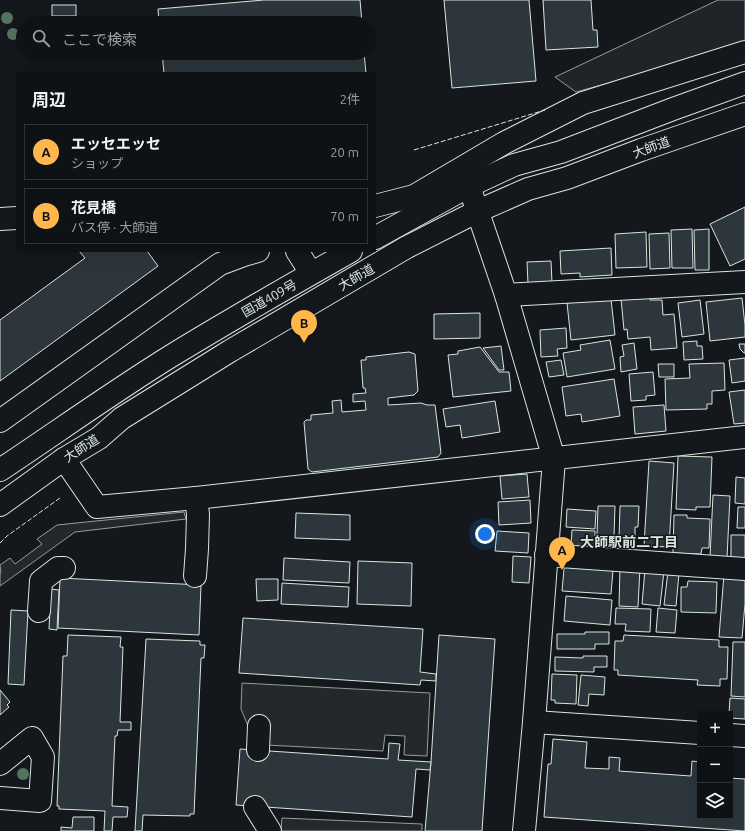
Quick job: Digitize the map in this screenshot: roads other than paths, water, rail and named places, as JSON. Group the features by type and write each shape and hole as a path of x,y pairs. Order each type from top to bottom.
{"main road":[{"path":"376,206 414,196 504,143 583,103 745,52"},
{"name":"大師道","path":"376,237 469,186 514,165 561,152 745,83"},
{"name":"大師道","path":"0,506 64,459 99,438 122,418 243,343 407,247 478,211 528,189 568,178 641,150 745,114"},
{"path":"469,186 506,295 554,459 534,722 524,831"},
{"path":"0,219 16,218"},
{"path":"0,421 220,264 254,252"},
{"path":"298,252 311,273"},
{"name":"大師道","path":"311,273 349,252"},
{"name":"国道409号","path":"227,323 311,273"},
{"path":"506,295 745,282"},
{"name":"大師道","path":"0,470 164,361 227,323"},
{"path":"64,459 97,507 196,498 745,437"},
{"path":"195,576 198,514 196,498"},
{"path":"546,555 745,569"},
{"path":"39,611 41,582 58,568 64,568"},
{"path":"534,722 697,733"},
{"path":"258,750 259,726"},
{"path":"733,735 745,736"},
{"path":"0,764 32,738 43,758 40,801 0,798"},
{"path":"255,807 270,831"}],"tunnel":[{"path":"255,807 258,750"}],"place":[{"name":"花見橋","path":"304,343"},
{"name":"エッセエッセ","path":"562,570"}],"district":[{"name":"大師駅前二丁目","path":"629,542"}]}
